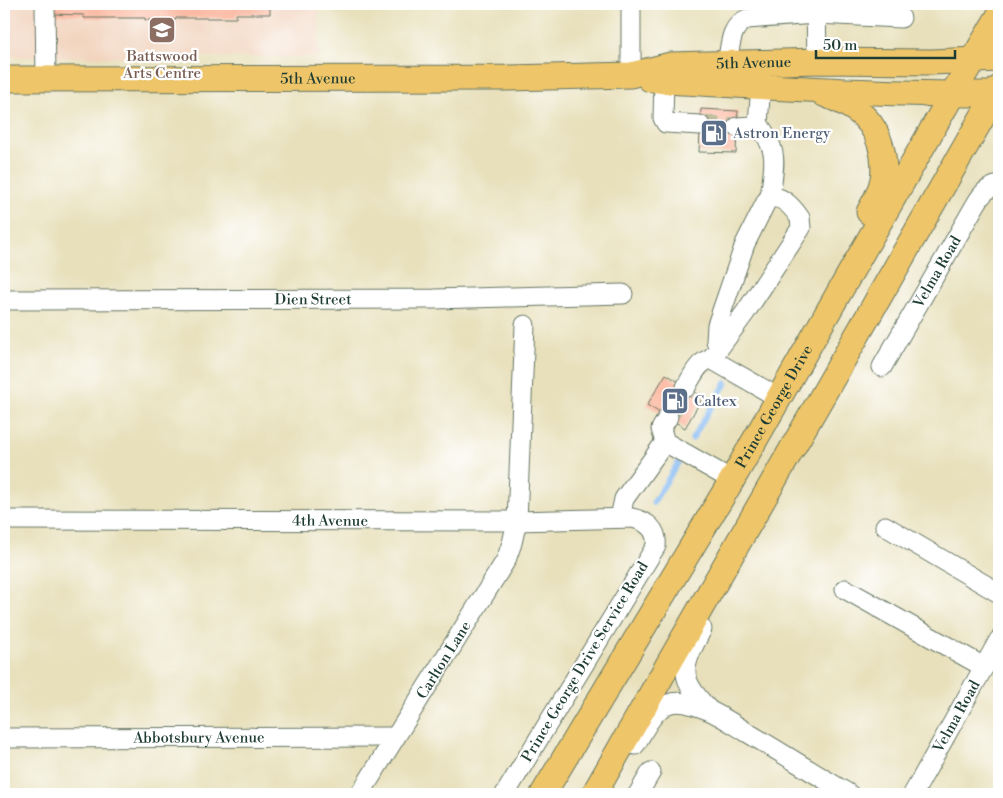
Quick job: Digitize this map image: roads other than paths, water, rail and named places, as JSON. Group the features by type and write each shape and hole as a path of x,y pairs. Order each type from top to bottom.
{"main road":[{"name":"Prince George Drive","path":"543,794 732,480 999,16"},
{"name":"5th Avenue","path":"4,79 499,78 631,75 670,66 727,63 817,61 932,62 999,59"},
{"name":"5th Avenue","path":"631,75 664,82 813,89 953,94 998,92"},
{"path":"813,89 842,101 862,114 874,128 881,143 884,160 883,182 879,194 850,251 840,294"},
{"path":"594,794 998,92"}],"street":[{"path":"45,4 46,79"},
{"path":"631,75 632,4"},
{"path":"727,63 734,30 740,22 751,19 816,9 901,18"},
{"path":"816,9 817,61"},
{"path":"664,82 663,118 666,123 700,125"},
{"path":"715,352 717,325 745,244 764,204 770,198 775,161 771,143 758,123 761,86"},
{"path":"737,127 753,126 758,123"},
{"name":"Velma Road","path":"882,367 982,194 991,187 999,185"},
{"path":"686,387 698,366 715,352 745,313 800,228 800,218 797,213 782,200 770,198"},
{"name":"Dien Street","path":"4,300 434,299 623,294"},
{"name":"Carlton Lane","path":"360,794 506,560 512,543 517,521 525,325"},
{"path":"715,352 779,398"},
{"path":"668,417 661,429 665,442 732,480"},
{"path":"620,518 624,498 665,442"},
{"name":"4th Avenue","path":"4,520 517,521 636,518 653,528"},
{"path":"885,526 999,593"},
{"name":"Prince George Drive Service Road","path":"505,794 656,546 653,528"},
{"path":"710,711 695,695 687,682 685,674 691,650 710,615 725,564"},
{"path":"845,589 984,667"},
{"name":"Velma Road","path":"913,794 999,640"},
{"path":"599,794 654,715 668,704 678,702 688,703 710,711 849,794"},
{"name":"Abbotsbury Avenue","path":"4,738 395,737"},
{"path":"638,794 651,772"}],"waterway":[{"path":"692,439 726,383"},
{"path":"653,503 678,463"}],"tunnel":[{"path":"700,125 737,127"},
{"path":"668,417 686,387"}],"place":[{"name":"Battswood Arts Centre","path":"162,30"},
{"name":"Astron Energy","path":"714,133"},
{"name":"Caltex","path":"675,401"}]}
